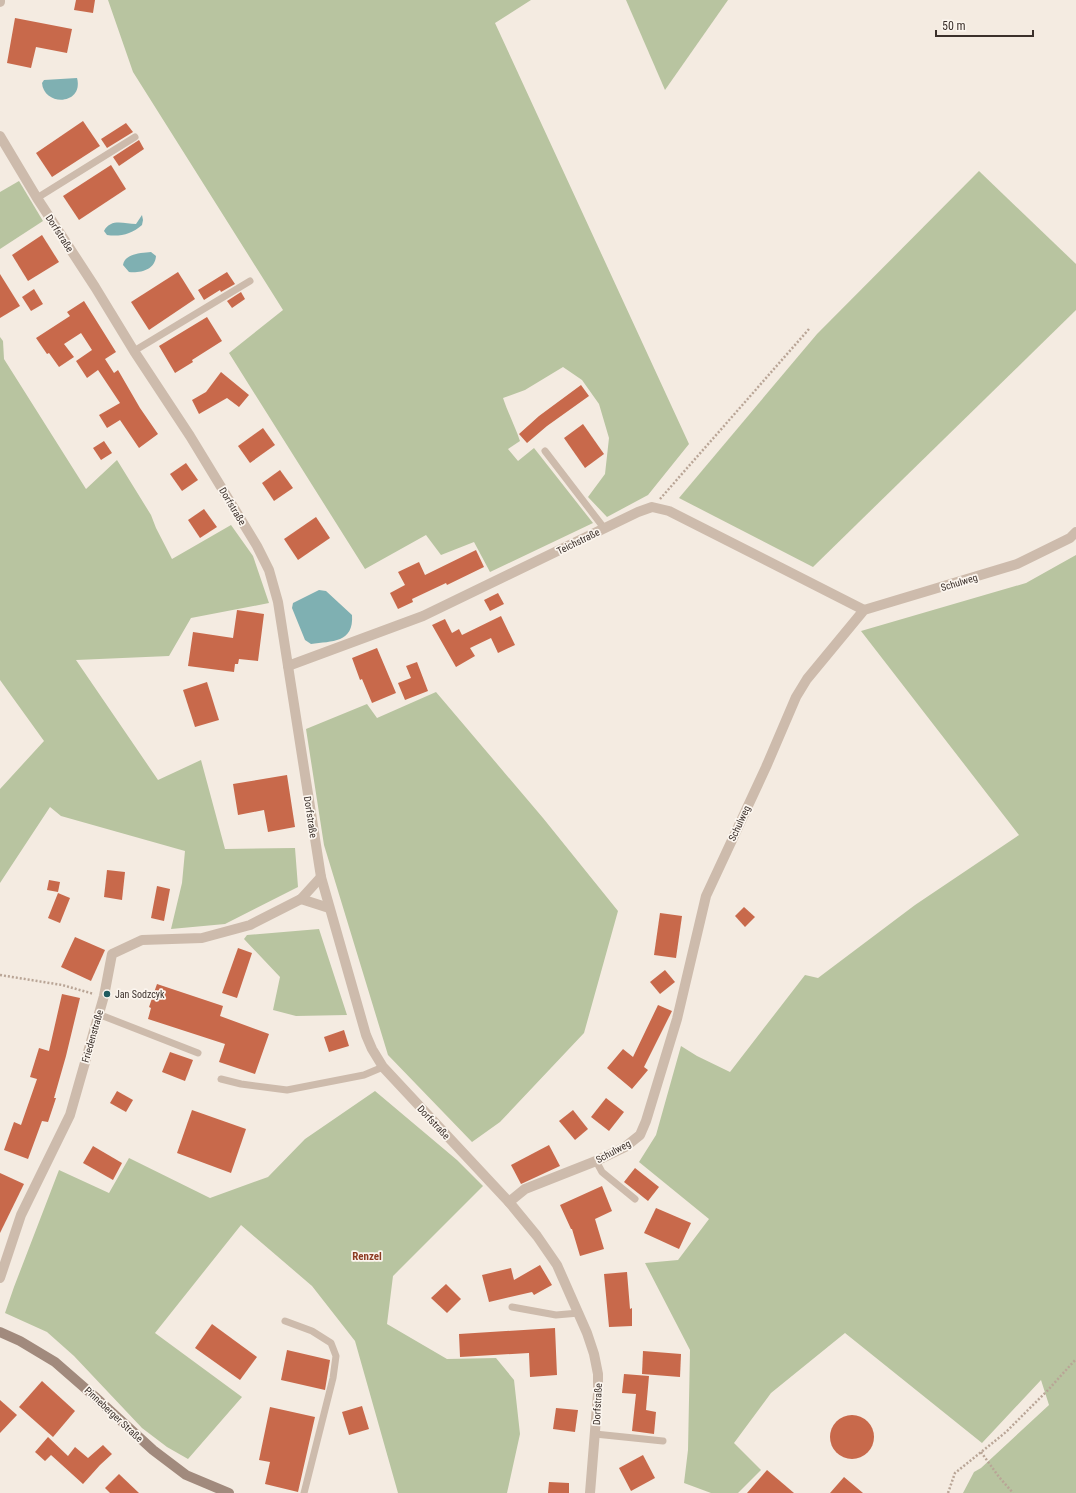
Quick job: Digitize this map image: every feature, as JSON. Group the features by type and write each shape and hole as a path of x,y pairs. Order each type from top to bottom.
{"main road":[{"name":"Pinneberger Straße","path":"0,1332 20,1341 56,1362 153,1450 186,1475 229,1493"}],"street":[{"name":"Dorfstraße","path":"0,136 37,198 190,436 257,546 269,570 278,602 320,877 366,1035 372,1049 383,1067 509,1202 537,1236 554,1260 580,1313 594,1354 598,1374 590,1493"},
{"name":"Teichstraße","path":"288,666 423,616 604,528 652,507"},
{"path":"652,507 669,511 864,610"},
{"name":"Schulweg","path":"509,1202 525,1189 596,1161 625,1147 640,1135 646,1121 678,1019 706,896 766,767 796,697 806,679 864,610 1017,564 1070,538 1076,532"},
{"name":"Friedenstraße","path":"0,1278 22,1215 70,1115 104,996 112,954 142,940 202,938 250,925 301,899 320,877"},
{"path":"301,899 329,908"}],"lane":[{"path":"37,198 135,137"},
{"path":"134,351 250,281"},
{"path":"545,451 604,528"},
{"path":"98,1014 198,1053"},
{"path":"221,1079 240,1084 287,1090 364,1075 383,1067"},
{"path":"596,1161 602,1172 635,1199"},
{"path":"512,1307 556,1315 580,1313"},
{"path":"285,1321 312,1331 331,1343 336,1356 333,1378 304,1493"},
{"path":"595,1434 663,1441"}],"path":[{"path":"652,507 809,329"},
{"path":"0,975 62,985 104,996"},
{"path":"948,1493 956,1473 1006,1432 1048,1390 1076,1359"},
{"path":"981,1452 1013,1493"}],"green space":[{"path":"108,0 531,0 495,23 689,444 648,495 607,517 588,497 605,474 609,438 599,404 582,380 563,367 525,390 503,398 520,441 508,449 518,461 534,448 593,523 490,572 474,542 441,555 426,535 365,569 229,353 283,310 133,72"},
{"path":"626,0 728,0 665,90"},
{"path":"979,171 1076,264 1076,310 813,567 679,498 817,334"},
{"path":"19,181 43,221 0,249 0,192"},
{"path":"0,337 3,341 4,359 86,489 117,460 151,515 172,559 231,525 253,556 269,603 191,618 169,656 76,660 158,780 201,760 225,849 295,848 298,887 225,924 171,929 182,883 185,851 61,816 50,807 0,883 0,789 44,741 0,680"},
{"path":"1076,555 1076,1493 963,1493 974,1472 981,1468 1049,1405 1041,1380 982,1443 845,1333 771,1393 734,1443 761,1470 738,1493 711,1493 684,1483 688,1450 690,1350 645,1263 678,1260 709,1219 639,1162 656,1135 681,1046 697,1056 730,1072 805,975 818,978 915,905 1019,835 861,631 1026,583"},
{"path":"436,692 543,818 618,911 584,1033 500,1122 472,1142 388,1055 324,845 306,729 367,704 377,718"},
{"path":"319,929 347,1015 296,1016 273,1010 280,977 244,939 247,935"},
{"path":"375,1091 457,1160 483,1186 393,1276 387,1324 447,1359 496,1358 514,1380 520,1434 507,1493 398,1493 355,1341 312,1286 241,1225 155,1333 242,1397 188,1459 167,1447 142,1428 74,1356 47,1332 5,1313 59,1170 109,1193 129,1158 210,1198 268,1177 305,1139"}],"water":[{"path":"77,78 78,87 75,94 70,98 63,100 56,99 49,96 44,91 42,83 44,80"},
{"path":"142,215 142,225 130,233 112,236 107,235 104,231 110,224 114,223 136,224"},
{"path":"151,252 156,256 155,261 147,270 129,272 123,265 124,261 130,256 139,253"},
{"path":"319,590 326,591 352,615 352,624 345,636 340,639 311,644 305,640 292,608 293,603"}],"building":[{"path":"76,0 95,0 93,13 74,10"},
{"path":"15,18 72,29 67,53 36,47 31,68 7,63"},
{"path":"83,121 100,146 52,177 36,153"},
{"path":"126,123 133,132 107,148 101,139"},
{"path":"139,140 144,149 119,166 113,157"},
{"path":"111,165 126,189 79,220 63,196"},
{"path":"42,235 59,262 28,281 12,255"},
{"path":"178,272 195,299 149,330 131,302"},
{"path":"227,272 235,284 221,292 220,290 204,300 198,290"},
{"path":"0,274 20,306 0,318"},
{"path":"34,289 43,304 31,311 22,297"},
{"path":"241,292 245,299 232,308 227,301"},
{"path":"84,301 116,352 105,359 114,373 118,370 140,408 158,434 139,448 120,420 107,428 99,415 120,403 98,370 87,378 76,361 92,350 81,333 64,344 74,357 59,367 49,353 47,354 36,338 70,316 67,312"},
{"path":"207,317 222,341 175,373 159,346"},
{"path":"221,372 249,395 239,407 227,398 199,414 192,400 206,392"},
{"path":"581,385 589,396 547,426 527,443 519,434 539,416"},
{"path":"583,424 604,454 585,468 564,438"},
{"path":"263,428 275,445 250,463 238,446"},
{"path":"104,441 112,453 101,460 93,448"},
{"path":"186,463 198,480 182,491 170,474"},
{"path":"280,470 293,488 274,501 262,483"},
{"path":"204,509 217,527 200,538 188,520"},
{"path":"316,517 330,538 298,560 284,539"},
{"path":"476,550 484,567 447,585 446,583 412,599 413,602 398,609 390,593 405,585 398,572 419,562 425,575"},
{"path":"498,593 504,604 490,611 484,600"},
{"path":"237,610 264,614 258,661 239,659 238,664 235,664 234,672 188,666 193,632 233,638"},
{"path":"501,616 515,645 498,653 491,638 470,648 475,656 456,667 432,625 445,619 452,633 459,629 462,635"},
{"path":"377,648 396,693 372,703 362,679 360,680 352,658"},
{"path":"417,662 428,691 405,700 398,683 411,678 406,666"},
{"path":"207,682 219,720 195,727 183,690"},
{"path":"287,775 295,827 268,832 264,810 238,815 233,784"},
{"path":"107,870 125,872 122,900 104,897"},
{"path":"49,880 60,882 58,892 47,890"},
{"path":"157,886 170,889 164,921 151,918"},
{"path":"58,893 70,898 60,923 48,918"},
{"path":"744,907 755,917 745,927 735,916"},
{"path":"660,913 682,916 676,958 654,955"},
{"path":"75,937 105,950 91,981 61,967"},
{"path":"238,948 252,953 237,998 222,993"},
{"path":"665,970 675,982 660,994 650,982"},
{"path":"157,984 223,1006 220,1016 269,1034 255,1074 219,1062 225,1044 148,1019 151,1008 149,1007"},
{"path":"62,994 80,998 54,1098 56,1098 48,1122 42,1121 28,1159 4,1150 14,1122 21,1125 37,1079 30,1077 39,1048 49,1051"},
{"path":"658,1005 672,1011 644,1067 648,1070 632,1089 607,1068 623,1049 633,1057"},
{"path":"344,1030 349,1046 329,1052 324,1037"},
{"path":"170,1052 193,1060 185,1081 162,1072"},
{"path":"117,1091 133,1100 126,1112 110,1103"},
{"path":"606,1098 624,1112 609,1131 591,1117"},
{"path":"192,1110 246,1129 231,1173 177,1153"},
{"path":"573,1110 588,1129 575,1140 559,1121"},
{"path":"549,1145 560,1166 521,1184 511,1165"},
{"path":"93,1146 122,1163 113,1180 83,1163"},
{"path":"635,1168 659,1187 648,1201 624,1182"},
{"path":"0,1173 24,1184 0,1233"},
{"path":"602,1186 612,1211 595,1219 604,1249 580,1256 572,1229 560,1205"},
{"path":"656,1208 691,1223 679,1249 644,1233"},
{"path":"540,1265 552,1285 534,1295 532,1292 489,1302 482,1275 511,1268 514,1280"},
{"path":"627,1272 630,1309 632,1308 632,1326 609,1327 604,1274"},
{"path":"446,1284 461,1299 447,1313 431,1298"},
{"path":"212,1324 257,1357 240,1380 195,1348"},
{"path":"555,1328 557,1375 530,1377 529,1353 460,1357 459,1334"},
{"path":"287,1350 330,1360 325,1390 281,1380"},
{"path":"643,1351 681,1354 680,1377 642,1374"},
{"path":"624,1374 649,1376 646,1410 656,1412 654,1434 632,1431 636,1394 622,1393"},
{"path":"42,1381 75,1411 53,1437 19,1407"},
{"path":"0,1400 17,1415 0,1433"},
{"path":"362,1406 369,1429 349,1435 342,1412"},
{"path":"270,1407 315,1417 298,1492 265,1484 270,1462 259,1460"},
{"path":"556,1408 578,1410 575,1432 553,1429"},
{"path":"852,1415 864,1419 870,1425 874,1437 870,1449 864,1455 852,1459 840,1455 834,1449 830,1437 834,1425 840,1419"},
{"path":"48,1437 68,1456 75,1447 88,1458 103,1445 112,1454 83,1484 51,1455 45,1461 35,1452"},
{"path":"643,1455 655,1478 631,1491 619,1468"},
{"path":"767,1470 794,1493 747,1493"},
{"path":"119,1474 139,1493 110,1493 105,1488"},
{"path":"844,1477 863,1493 830,1493"},
{"path":"549,1482 569,1483 569,1493 548,1493"}],"place":[{"name":"Jan Sodzcyk","path":"107,994"}],"district":[{"name":"Renzel","path":"367,1256"}]}
